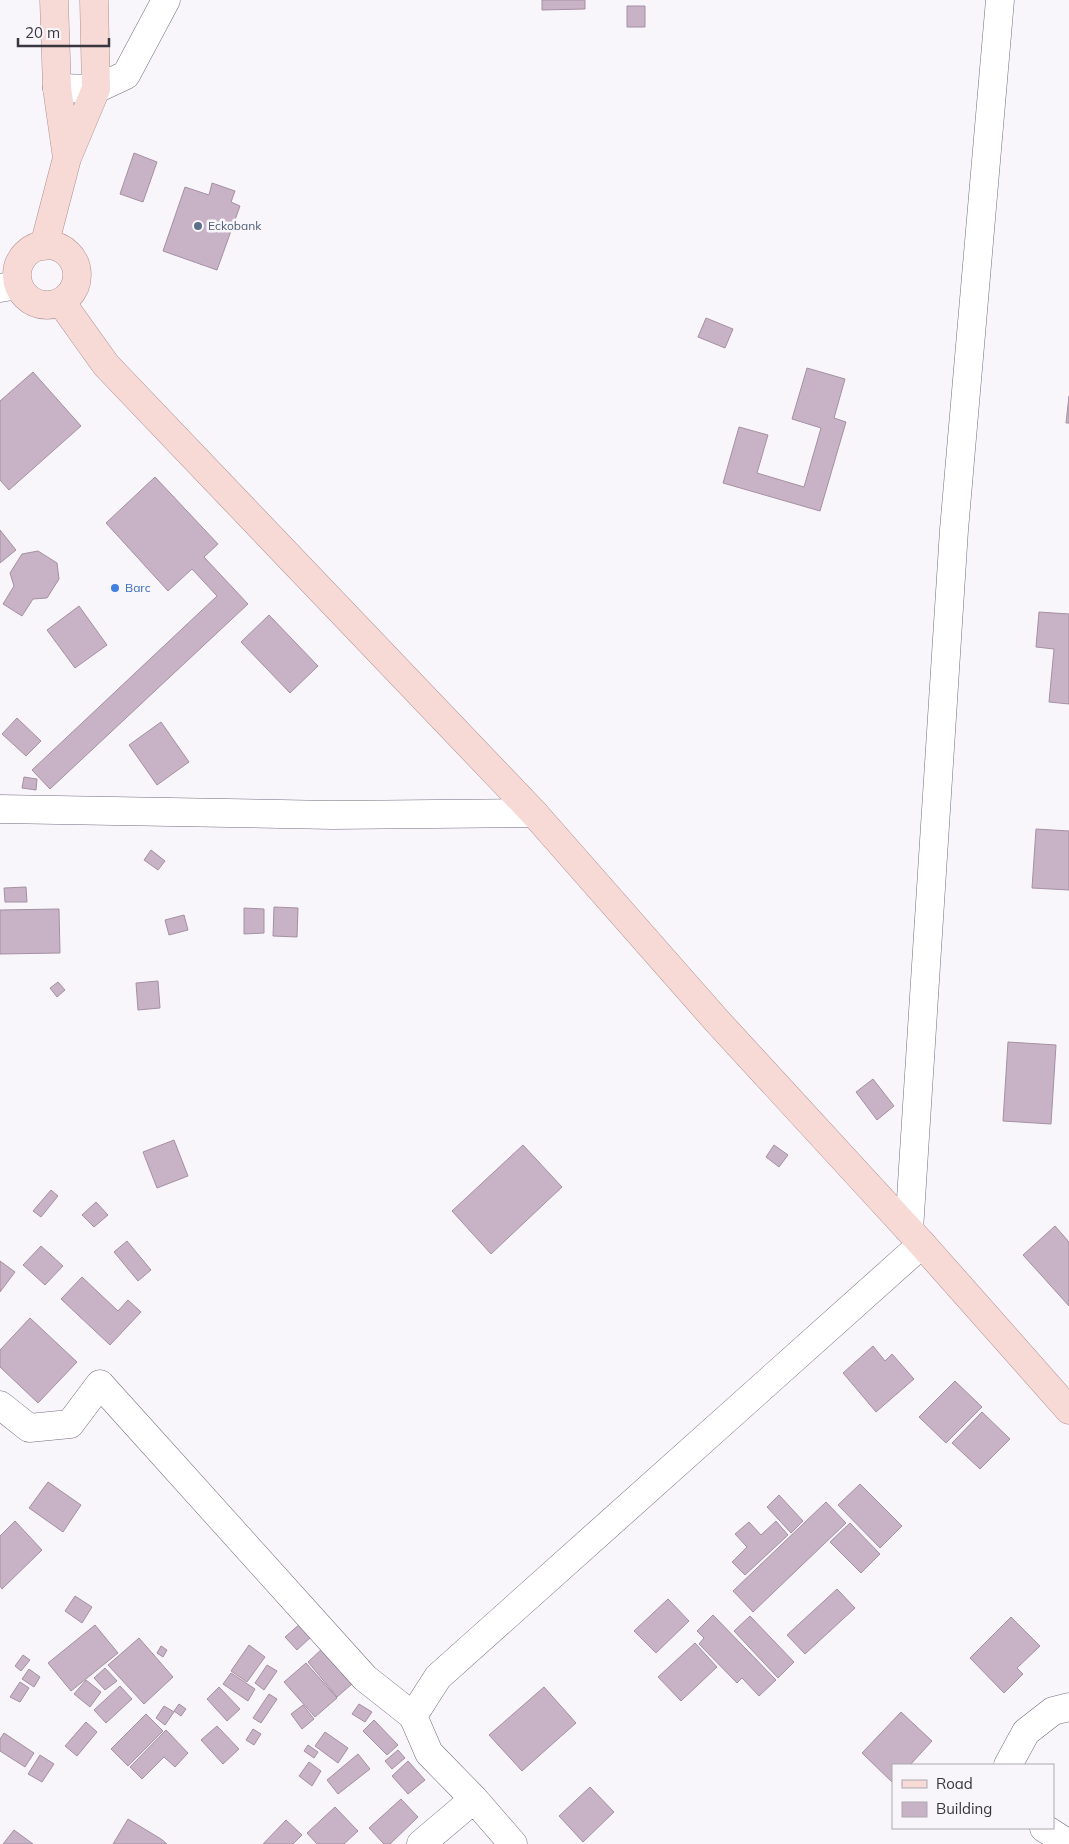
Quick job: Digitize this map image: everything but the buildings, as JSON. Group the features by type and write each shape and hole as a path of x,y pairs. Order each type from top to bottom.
{"main road":[{"path":"54,0 58,88 67,158"},
{"path":"44,246 67,158 96,89 94,0"},
{"path":"49,245 60,248 69,255 75,265 77,277 74,289 67,298 57,304 45,306 33,303 9,286 17,274 20,262 26,253 37,247 44,246 49,245"},
{"path":"61,302 106,365 534,813 717,1021 916,1237 1069,1410"}],"street":[{"path":"58,88 96,89 126,75 166,0"},
{"path":"414,1716 438,1677 916,1237 954,530 1000,0"},
{"path":"0,809 334,815 534,813"},
{"path":"0,1405 30,1428 70,1424 100,1384 365,1678 414,1716 429,1753 474,1799 513,1844"},
{"path":"1009,1764 1026,1732 1053,1711 1069,1707"},
{"path":"421,1844 474,1799"},
{"path":"1046,1829 1069,1844"}],"place":[{"name":"Eckobank","path":"198,226"},
{"name":"Barc","path":"115,588"}]}
